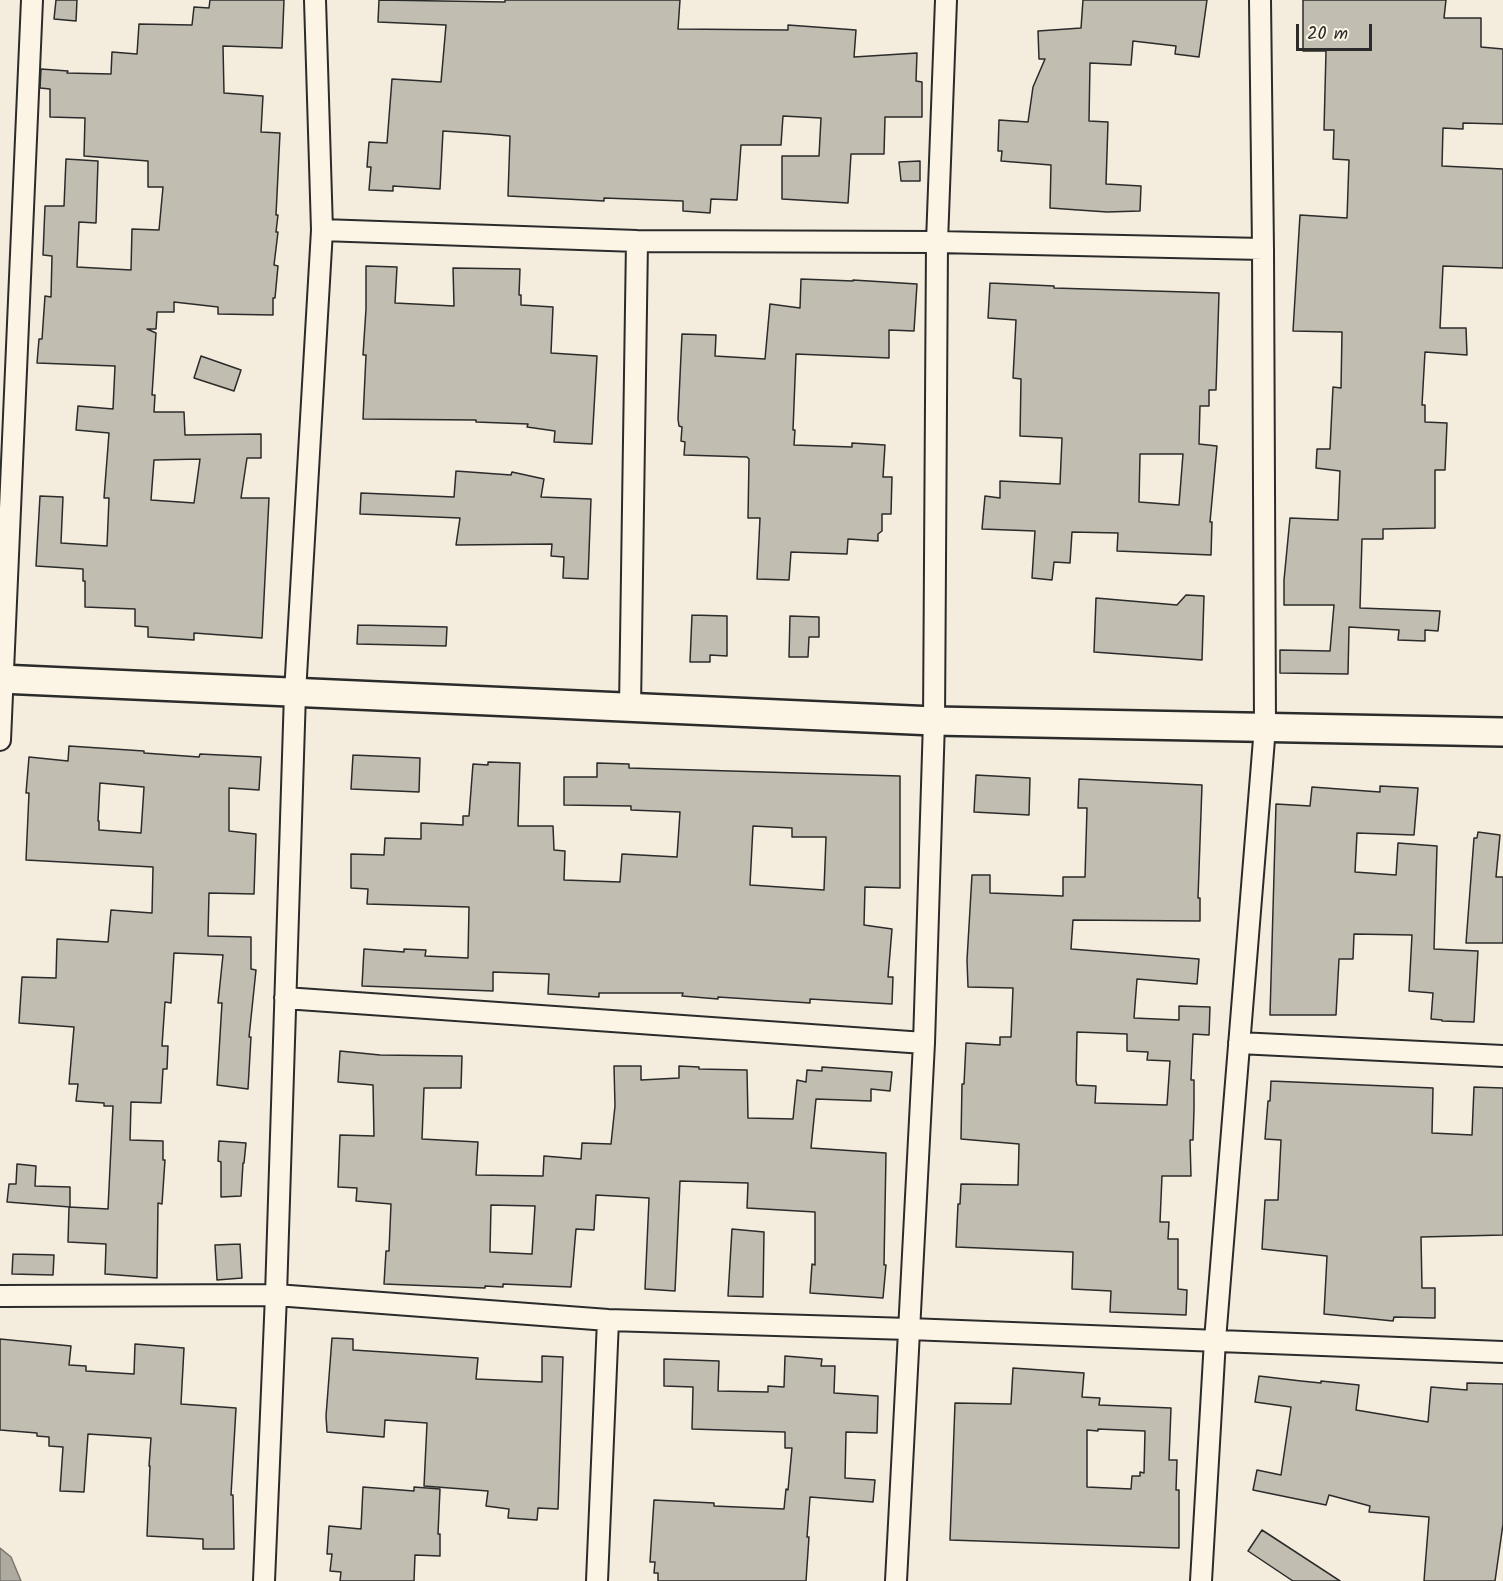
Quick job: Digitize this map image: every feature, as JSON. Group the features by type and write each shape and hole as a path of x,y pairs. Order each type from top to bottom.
{"street":[{"path":"0,740 32,0"},
{"path":"264,1581 276,1295 295,693 322,230 315,0"},
{"path":"896,1581 924,1043 934,721 937,242 946,0"},
{"path":"1201,1581 1215,1340 1265,727 1260,0"},
{"path":"322,230 637,241 937,242 1263,249"},
{"path":"630,707 637,241"},
{"path":"1,679 934,721 1503,732"},
{"path":"285,998 924,1043"},
{"path":"1239,1043 1503,1056"},
{"path":"0,1296 276,1295 608,1320 1503,1352"},
{"path":"597,1581 608,1320"}],"shaded area":[{"path":"0,1548 11,1557 21,1581 0,1581"}],"building":[{"path":"56,0 77,0 76,21 54,19"},
{"path":"210,0 284,0 282,48 223,46 224,93 263,96 261,132 280,133 276,215 278,215 276,232 278,232 274,265 278,266 273,315 218,314 218,307 174,302 174,312 157,312 156,329 147,329 156,333 152,395 155,395 154,412 184,412 185,435 261,434 261,458 247,458 241,498 269,498 262,638 194,633 194,640 148,637 148,627 135,626 135,609 85,607 83,569 36,566 40,496 63,497 61,543 107,546 109,498 104,498 109,433 76,430 78,406 113,409 115,366 37,363 39,339 42,339 45,296 51,297 52,256 43,255 45,206 64,206 66,159 98,161 96,223 79,222 77,267 131,270 132,229 159,230 163,187 148,187 148,161 84,156 85,118 50,117 50,89 40,88 41,69 68,71 67,73 111,74 112,52 137,54 139,24 192,25 194,7 209,8","holes":["200,459 194,503 151,500 154,460"]},
{"path":"379,0 505,2 505,0 680,0 678,29 788,30 788,25 856,30 854,57 917,53 916,81 922,82 922,117 885,117 884,154 851,154 848,203 782,199 782,156 819,156 821,118 783,116 781,145 741,145 737,200 711,199 710,213 683,211 683,201 604,198 604,201 508,196 510,136 443,131 440,189 393,186 393,191 369,190 371,167 367,167 369,142 387,143 392,79 441,82 446,25 378,22"},
{"path":"1083,0 1207,0 1199,57 1175,54 1176,46 1133,41 1131,65 1090,63 1089,121 1108,122 1106,184 1141,186 1140,211 1107,212 1050,208 1051,165 1001,161 1002,151 998,151 999,120 1028,122 1033,87 1045,59 1039,59 1038,31 1081,28"},
{"path":"1303,0 1446,0 1444,18 1481,18 1481,47 1503,49 1503,124 1463,123 1463,129 1443,128 1442,166 1503,169 1503,268 1443,266 1440,328 1466,328 1467,355 1425,352 1422,405 1425,405 1425,422 1447,423 1445,470 1435,470 1435,528 1383,529 1383,539 1362,539 1360,608 1440,611 1438,631 1425,630 1425,641 1398,640 1399,630 1349,627 1348,674 1280,673 1280,650 1330,651 1334,605 1284,605 1284,580 1290,518 1338,520 1340,471 1316,468 1317,449 1330,449 1333,387 1341,388 1342,332 1293,331 1300,215 1347,218 1349,160 1333,159 1334,130 1324,130 1326,51 1303,51"},
{"path":"920,161 920,181 901,181 899,162"},
{"path":"366,266 397,267 395,303 454,306 453,268 520,269 521,305 553,307 551,353 597,356 592,444 554,442 555,431 527,427 528,424 476,422 476,420 363,419"},
{"path":"801,279 917,284 914,331 889,330 889,358 796,354 794,445 852,447 852,443 885,445 883,477 892,477 891,514 882,514 882,531 878,534 878,541 848,539 847,554 791,552 789,580 757,579 760,518 748,518 749,459 747,457 684,455 685,442 681,441 682,427 679,426 678,419 682,334 716,335 715,356 765,359 770,304 800,308"},
{"path":"990,283 1054,286 1054,288 1219,293 1216,390 1209,390 1209,406 1200,406 1199,444 1217,446 1210,522 1212,522 1211,555 1117,551 1118,533 1072,532 1070,563 1054,562 1052,580 1032,578 1035,531 982,529 985,496 1000,498 1000,481 1060,484 1062,438 1020,436 1021,379 1013,378 1016,320 988,318","holes":["1140,454 1183,454 1179,505 1139,502"]},
{"path":"201,356 241,370 234,391 194,378"},
{"path":"456,471 511,475 512,472 544,479 541,497 591,499 588,579 563,578 564,557 551,556 552,544 456,545 460,518 360,514 361,493 454,497"},
{"path":"1186,595 1204,596 1202,660 1094,652 1096,598 1177,605"},
{"path":"692,615 727,616 727,656 710,655 710,662 690,662"},
{"path":"790,616 819,617 819,637 809,637 808,657 789,657"},
{"path":"358,625 447,627 446,646 357,644"},
{"path":"69,746 199,757 200,754 261,757 259,790 229,788 229,831 256,834 254,894 209,893 208,936 251,937 251,969 256,970 249,1037 251,1037 248,1089 217,1085 222,1003 218,1003 223,955 174,953 171,1003 165,1002 162,1046 168,1046 167,1069 163,1069 161,1103 131,1102 130,1140 163,1141 163,1160 165,1160 162,1204 158,1203 157,1278 105,1274 106,1244 68,1242 69,1207 108,1209 113,1106 76,1101 78,1084 69,1084 74,1027 19,1023 22,977 56,978 57,939 108,942 111,910 152,913 153,867 26,860 29,793 26,793 29,757 68,761","holes":["100,783 144,787 141,833 99,830"]},
{"path":"353,755 420,758 419,792 351,789"},
{"path":"488,762 520,763 518,826 553,826 554,850 565,851 564,880 620,882 622,854 677,857 680,812 631,810 631,806 564,805 564,777 597,777 597,763 629,764 629,768 900,776 900,888 865,887 864,925 892,929 888,977 893,977 892,1004 810,999 810,1003 718,997 718,999 682,996 683,993 599,993 599,997 548,994 549,974 493,972 493,991 362,986 364,949 404,952 404,949 426,950 425,956 468,958 469,907 367,904 368,889 351,888 351,854 384,855 385,838 421,839 421,823 463,825 463,816 469,816 473,764 488,765","holes":["753,826 792,828 792,837 826,837 824,890 750,885"]},
{"path":"976,775 1030,778 1029,815 974,812"},
{"path":"1079,779 1202,785 1198,898 1200,898 1200,921 1073,920 1071,949 1199,959 1197,984 1137,979 1134,1018 1179,1020 1179,1006 1210,1007 1209,1035 1193,1034 1191,1080 1194,1080 1194,1109 1193,1140 1190,1140 1191,1176 1162,1176 1160,1222 1169,1222 1168,1239 1178,1239 1178,1289 1187,1290 1186,1315 1110,1312 1111,1291 1072,1289 1073,1252 956,1247 961,1184 1018,1185 1019,1144 961,1139 962,1084 964,1084 966,1043 1000,1045 1000,1037 1011,1037 1013,988 968,987 967,960 972,875 990,875 990,893 1063,896 1063,877 1085,877 1087,808 1078,808","holes":["1077,1032 1127,1034 1127,1051 1148,1052 1147,1060 1170,1061 1167,1105 1095,1103 1096,1086 1077,1085"]},
{"path":"1380,786 1418,788 1414,835 1357,833 1355,872 1396,875 1398,843 1437,846 1434,949 1478,951 1474,1022 1431,1019 1433,993 1409,991 1412,935 1354,934 1353,959 1339,959 1336,1015 1270,1015 1276,804 1310,806 1312,787 1380,792"},
{"path":"1478,832 1500,835 1496,877 1503,877 1503,943 1466,943 1474,838 1477,838"},
{"path":"340,1051 380,1055 462,1056 461,1088 424,1088 422,1139 478,1142 476,1175 543,1176 544,1156 581,1159 582,1143 611,1144 615,1106 614,1066 641,1066 641,1080 679,1078 679,1066 699,1067 699,1069 747,1070 748,1118 793,1119 797,1080 806,1082 807,1070 822,1071 822,1067 892,1072 890,1091 871,1089 871,1101 816,1099 811,1148 886,1153 884,1265 886,1265 883,1298 810,1293 812,1264 815,1265 815,1212 747,1208 748,1183 680,1181 675,1291 645,1289 649,1198 596,1195 594,1230 576,1229 571,1287 503,1284 503,1287 485,1286 485,1288 384,1284 386,1251 389,1251 391,1204 356,1201 357,1188 338,1187 340,1135 374,1136 373,1085 338,1082","holes":["491,1205 535,1206 532,1254 490,1252"]},
{"path":"1271,1081 1433,1088 1432,1133 1472,1135 1474,1087 1503,1088 1503,1235 1421,1237 1422,1288 1435,1288 1435,1318 1394,1317 1393,1321 1324,1314 1327,1256 1262,1249 1265,1200 1278,1200 1281,1140 1265,1139"},
{"path":"219,1141 246,1143 241,1196 221,1197"},
{"path":"17,1164 36,1166 35,1186 70,1187 70,1207 7,1202 9,1184 16,1184"},
{"path":"732,1229 764,1232 763,1297 728,1296"},
{"path":"240,1244 242,1278 217,1280 215,1245"},
{"path":"13,1254 54,1255 53,1275 12,1274"},
{"path":"332,1338 353,1339 353,1350 478,1358 476,1379 542,1382 542,1356 563,1357 558,1509 538,1508 537,1520 508,1518 509,1509 486,1506 488,1491 424,1486 427,1423 385,1420 384,1437 327,1432 326,1416"},
{"path":"0,1339 71,1346 69,1365 86,1366 86,1371 134,1374 135,1344 184,1348 181,1404 236,1408 231,1495 233,1495 234,1549 203,1549 203,1539 147,1536 151,1438 88,1434 84,1492 60,1491 63,1447 49,1446 49,1437 37,1436 37,1433 0,1430"},
{"path":"785,1356 822,1359 821,1366 835,1366 834,1393 878,1396 877,1433 846,1432 845,1478 875,1480 873,1502 810,1497 806,1581 658,1581 658,1573 654,1573 655,1562 650,1562 654,1500 714,1503 714,1506 784,1509 792,1448 785,1448 785,1432 692,1429 693,1387 664,1386 664,1359 719,1361 718,1391 768,1392 768,1386 784,1387"},
{"path":"1013,1368 1084,1373 1082,1397 1100,1398 1099,1405 1171,1408 1169,1460 1177,1460 1179,1548 950,1540 955,1403 1011,1404","holes":["1087,1430 1145,1431 1144,1473 1140,1472 1140,1476 1132,1476 1131,1489 1087,1487"]},
{"path":"1259,1376 1359,1385 1356,1410 1428,1422 1431,1387 1467,1390 1467,1383 1503,1384 1503,1524 1495,1581 1424,1581 1429,1517 1369,1512 1370,1506 1329,1495 1326,1505 1253,1490 1257,1470 1281,1475 1291,1407 1255,1402"},
{"path":"363,1487 414,1491 414,1487 440,1489 438,1534 440,1534 440,1556 415,1555 414,1581 340,1581 341,1572 330,1571 332,1554 327,1554 329,1526 361,1529"},
{"path":"1262,1530 1340,1581 1293,1581 1248,1551"}]}
